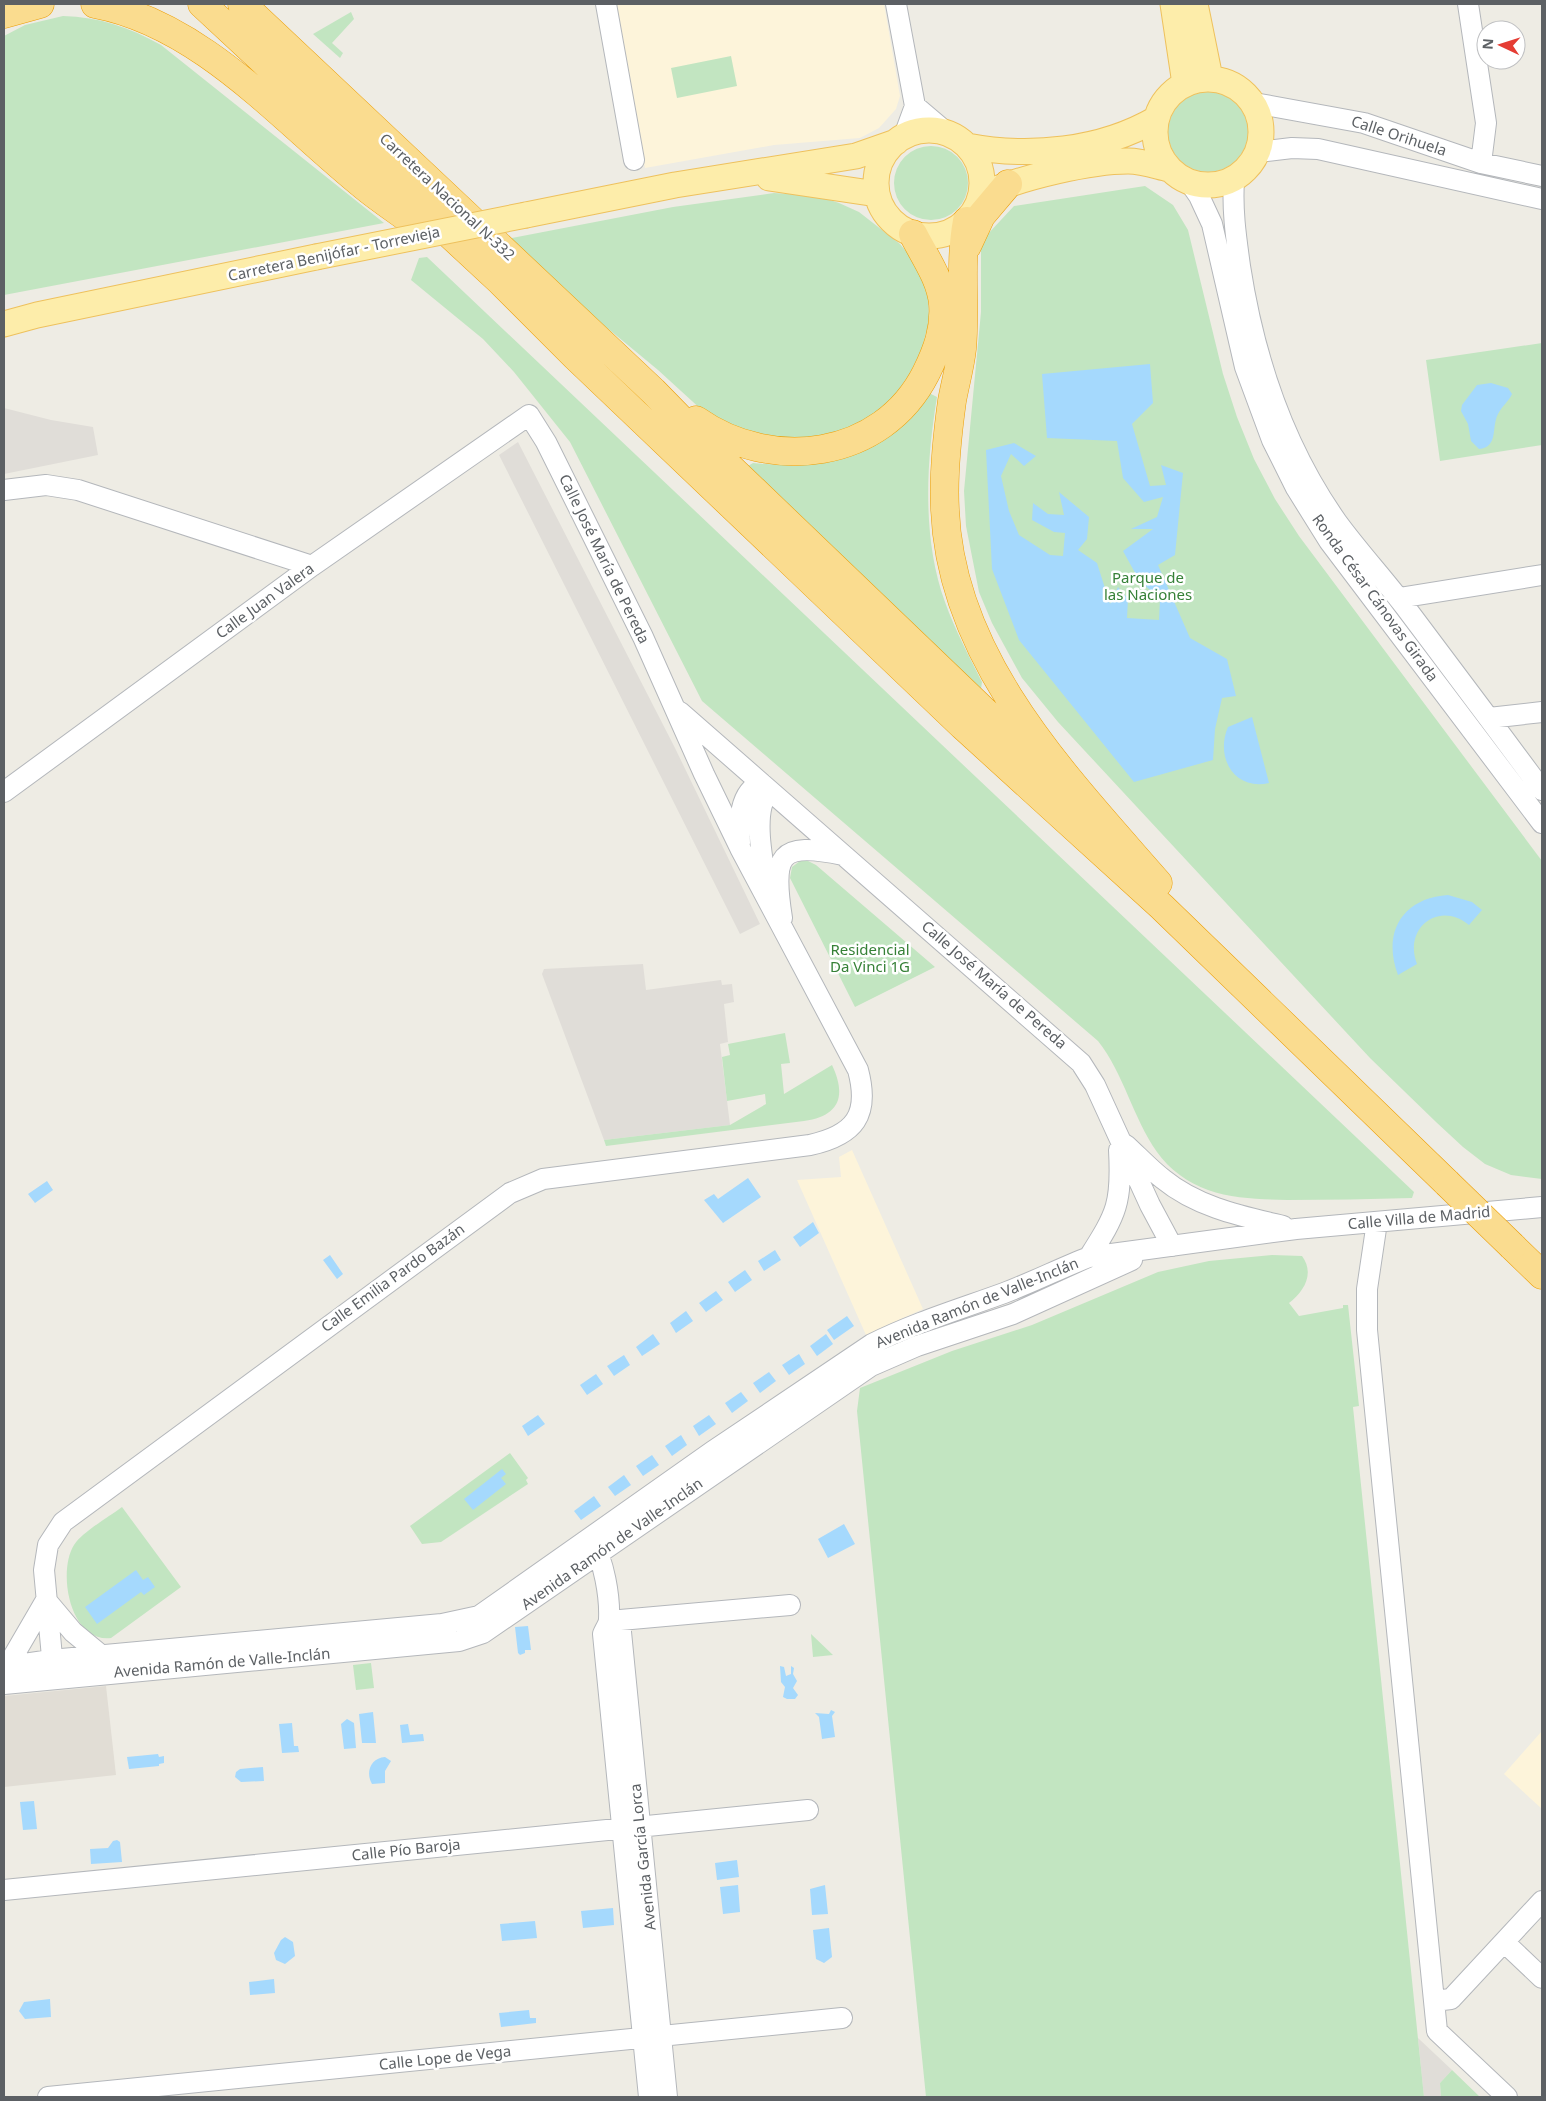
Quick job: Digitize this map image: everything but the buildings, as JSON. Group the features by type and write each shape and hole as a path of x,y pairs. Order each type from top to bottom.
{"highway":[{"path":"4,14 40,4"},
{"path":"202,4 501,282 575,356 963,726 1162,907 1542,1275"},
{"name":"Carretera Nacional N-332","path":"242,4 653,391"},
{"path":"106,5 145,18 176,35 227,69 364,186 432,236 575,356"},
{"path":"961,267 966,248 981,216 1008,184"},
{"path":"967,221 961,267 964,294 963,332 946,452 945,511 949,549 959,591 975,632 999,681 1023,720 1060,770 1255,996"},
{"path":"653,391 711,431 763,450 787,453 815,451 842,445 866,435 907,402 922,380 939,343 943,324 939,287 913,234"},
{"path":"653,391 694,433 1007,733 1162,907"}],"main road":[{"path":"1173,4 1185,84"},
{"path":"1195,4 1210,78"},
{"path":"981,196 1022,179 1117,162 1139,162 1169,169 1190,183 1212,186 1234,180 1248,168 1258,152 1262,127 1254,103 1246,93 1235,85 1210,78 1185,84 1172,92 1162,104 1156,119 1155,137 1159,154 1169,169"},
{"path":"958,140 974,154 982,175 981,196 978,206 967,221 958,229 942,235 924,237 913,234 893,223 886,214 877,194 878,171 888,150 900,139 926,130 1001,152 1040,151 1105,140 1136,130 1156,119"},
{"name":"Carretera Benijófar - Torrevieja","path":"4,324 37,315 675,185 856,156 900,139"},
{"name":"Carretera Benijófar - Torrevieja","path":"750,174 877,194"},
{"name":"Carretera Benijófar - Torrevieja","path":"4,315 37,315"}],"street":[{"path":"606,4 634,160"},
{"path":"896,4 915,106 900,139"},
{"path":"1468,4 1486,123 1481,163"},
{"name":"Calle Orihuela","path":"1254,103 1364,123 1481,163 1542,176"},
{"path":"915,106 958,140"},
{"name":"Calle Orihuela","path":"1258,152 1292,148 1318,150 1542,199"},
{"name":"Ronda César Cánovas Girada","path":"1234,180 1232,210 1244,291 1263,371 1282,421 1306,471 1337,522 1399,598 1542,790"},
{"name":"Ronda César Cánovas Girada","path":"1190,183 1199,196 1212,224 1244,367 1272,440 1296,488 1329,541 1542,823"},
{"name":"Calle Juan Valera","path":"4,792 312,566 529,415"},
{"name":"Calle José María de Pereda","path":"529,415 546,442 626,601 704,774 740,848 858,1070 863,1089 863,1104 849,1128"},
{"path":"4,490 46,484 78,490 312,566"},
{"path":"1399,598 1542,575"},
{"name":"Calle José María de Pereda","path":"674,707 1077,1058 1095,1085 1172,1246"},
{"path":"1489,718 1542,712"},
{"name":"Calle José María de Pereda","path":"740,848 740,819 745,799 749,791 765,787"},
{"name":"Calle José María de Pereda","path":"765,787 760,840 774,912"},
{"name":"Calle José María de Pereda","path":"784,932 778,887 780,866 783,859 795,850 805,848 843,855"},
{"name":"Calle Emilia Pardo Bazán","path":"52,1670 46,1600 45,1556 54,1534 64,1522 510,1193 543,1179 569,1174 810,1144 840,1136 849,1128"},
{"path":"1118,1136 1163,1179 1189,1196 1226,1212 1296,1229"},
{"name":"Calle José María de Pereda","path":"1089,1258 1107,1229 1118,1205 1120,1174 1118,1136"},
{"name":"Calle Villa de Madrid","path":"1172,1246 1296,1229 1542,1207"},
{"path":"1377,1222 1367,1289 1367,1330 1437,2031 1507,2097"},
{"name":"Avenida Ramón de Valle-Inclán","path":"5,1673 459,1640 484,1633 713,1451 872,1344 894,1333 1006,1292 1089,1258 1172,1246"},
{"name":"Avenida Ramón de Valle-Inclán","path":"52,1670 102,1656 442,1624 479,1616 594,1546 871,1366 918,1346 1013,1314 1113,1266 1172,1246"},
{"name":"Avenida García Lorca","path":"594,1546 603,1569 609,1621 603,1634 631,1828 652,2037 667,2097"},
{"path":"5,1673 46,1600 72,1632 102,1656"},
{"path":"609,1621 790,1605"},
{"name":"Calle Pío Baroja","path":"4,1890 808,1810"},
{"path":"1434,2001 1451,1999 1542,1901"},
{"path":"1504,1942 1542,1978"},
{"name":"Calle Lope de Vega","path":"48,2097 842,2018"},
{"name":"Avenida García Lorca","path":"649,2097 652,2037"}],"shaded area":[{"path":"614,4 884,4 900,96 896,109 879,128 860,138 774,145 645,168"},
{"path":"4,408 51,420 93,427 98,455 4,474"},
{"path":"518,442 675,748 760,924 740,934 499,455"},
{"path":"643,964 646,990 721,980 722,985 732,984 734,1002 724,1004 728,1042 720,1044 730,1125 604,1140 542,974 544,969"},
{"path":"852,1150 923,1309 866,1335 797,1180 841,1177 839,1157"},
{"path":"106,1686 116,1775 4,1787 4,1696"},
{"path":"1542,1731 1542,1809 1504,1774"},
{"path":"1418,2038 1452,2070 1440,2083 1441,2097 1424,2097"}],"green space":[{"path":"351,12 354,19 332,43 343,53 340,58 313,34"},
{"path":"63,16 89,18 114,24 161,45 384,223 4,295 4,36 25,25"},
{"path":"731,56 737,86 677,98 671,68"},
{"path":"1200,92 1216,92 1237,103 1248,124 1248,140 1237,161 1216,172 1200,172 1186,166 1174,154 1168,140 1168,124 1174,110 1186,98"},
{"path":"931,146 952,152 962,162 968,183 962,204 952,214 931,220 910,214 900,204 894,183 900,162 910,152"},
{"name":"Parque de las Naciones","path":"1145,186 1173,205 1188,230 1223,374 1237,417 1254,459 1275,499 1299,536 1542,861 1542,1179 1511,1175 1485,1164 1463,1147 1370,1058 1058,722 1022,678 992,623 979,592 966,526 964,491 981,312 981,247 986,236 1014,206"},
{"path":"774,193 818,196 859,212 900,244 919,266 928,293 929,321 922,348 910,373 896,394 879,412 835,436 764,439 704,412 658,370 501,240 673,207"},
{"path":"427,257 1414,1192 1412,1198 1287,1200 1237,1197 1218,1193 1193,1184 1167,1164 1157,1152 1141,1125 1115,1067 1098,1041 702,701 570,442 514,372 483,339 411,280 419,258"},
{"path":"1542,343 1542,445 1440,461 1426,360"},
{"path":"929,393 937,397 930,448 928,501 932,553 945,602 982,682 981,689 748,466 753,463 805,464 830,461 853,455 874,445 894,432 912,415"},
{"name":"Residencial Da Vinci 1G","path":"800,861 808,861 816,865 935,967 855,1007 790,878 792,867"},
{"path":"785,1033 790,1063 781,1064 784,1094 832,1065 837,1076 839,1095 837,1103 825,1115 804,1121 606,1146 604,1140 730,1125 766,1104 765,1094 727,1101 722,1057 730,1055 728,1044"},
{"path":"1272,1255 1302,1256 1306,1263 1308,1276 1306,1282 1289,1303 1299,1316 1343,1308 1343,1305 1348,1305 1359,1406 1353,1407 1424,2097 926,2097 857,1411 860,1388 952,1351 1032,1325 1158,1272 1209,1261"},
{"path":"510,1453 528,1478 526,1480 528,1484 441,1542 422,1544 410,1526"},
{"path":"122,1507 181,1587 111,1638 97,1637 86,1629 77,1618 71,1604 67,1588 69,1557 74,1545 83,1535"},
{"path":"811,1634 833,1655 813,1657"},
{"path":"371,1663 374,1688 356,1690 353,1665"},
{"path":"1452,2070 1480,2097 1441,2097 1440,2083"}],"water":[{"path":"1150,364 1153,403 1132,424 1150,486 1166,485 1161,465 1183,473 1175,555 1158,565 1190,638 1227,659 1236,696 1222,698 1215,729 1213,760 1134,782 1019,640 992,569 986,450 1014,443 1036,456 1024,466 1011,454 1001,476 1009,511 1019,535 1050,555 1063,556 1065,533 1054,532 1032,520 1033,503 1048,514 1064,515 1059,492 1089,517 1087,539 1078,550 1097,563 1110,604 1118,587 1128,599 1127,618 1159,620 1160,599 1139,580 1123,551 1153,529 1131,529 1157,517 1163,497 1144,502 1123,478 1117,441 1047,438 1042,374"},
{"path":"1491,383 1508,388 1512,394 1498,414 1489,445 1479,449 1471,441 1468,424 1461,411 1462,405 1477,385"},
{"path":"1252,717 1269,783 1257,784 1246,782 1237,777 1230,769 1226,760 1224,750 1228,727"},
{"path":"1448,895 1472,902 1482,910 1469,925 1458,918 1446,915 1426,922 1419,929 1415,939 1414,951 1417,964 1398,975 1393,945 1395,932 1400,920 1419,903"},
{"path":"748,1178 761,1197 723,1223 704,1200 714,1194 718,1199"},
{"path":"47,1181 53,1190 35,1203 28,1194"},
{"path":"813,1222 819,1233 800,1247 793,1237"},
{"path":"775,1250 781,1260 764,1271 758,1261"},
{"path":"330,1255 343,1274 337,1279 323,1260"},
{"path":"745,1270 752,1280 735,1292 728,1282"},
{"path":"716,1291 723,1300 706,1312 699,1303"},
{"path":"686,1311 693,1321 676,1333 670,1323"},
{"path":"847,1316 854,1326 834,1340 827,1330"},
{"path":"653,1334 660,1344 642,1356 636,1347"},
{"path":"826,1334 833,1344 817,1356 810,1346"},
{"path":"799,1354 805,1364 789,1375 782,1365"},
{"path":"624,1355 630,1365 614,1376 607,1366"},
{"path":"769,1372 776,1381 760,1393 753,1383"},
{"path":"596,1374 603,1384 587,1395 580,1385"},
{"path":"741,1392 748,1401 732,1413 725,1403"},
{"path":"538,1415 545,1424 528,1436 522,1426"},
{"path":"709,1415 716,1424 699,1436 693,1426"},
{"path":"681,1435 687,1445 672,1456 665,1446"},
{"path":"652,1455 659,1465 643,1476 636,1466"},
{"path":"502,1469 506,1474 501,1478 506,1484 473,1510 464,1499"},
{"path":"624,1475 631,1485 615,1496 608,1487"},
{"path":"594,1496 601,1506 581,1520 574,1511"},
{"path":"844,1524 855,1544 828,1558 818,1539"},
{"path":"136,1570 143,1580 148,1577 155,1587 144,1595 141,1592 97,1624 85,1607"},
{"path":"528,1626 531,1650 525,1650 525,1653 520,1655 518,1653 515,1627"},
{"path":"780,1666 784,1667 786,1676 791,1674 791,1666 794,1668 793,1674 797,1681 793,1688 798,1695 795,1699 783,1697 785,1687 781,1682"},
{"path":"831,1710 835,1712 832,1716 835,1737 822,1739 819,1717 815,1713 829,1714"},
{"path":"373,1712 376,1743 362,1743 359,1714"},
{"path":"347,1719 354,1723 356,1748 344,1749 341,1724"},
{"path":"292,1723 294,1746 298,1746 299,1752 282,1753 279,1724"},
{"path":"408,1724 410,1735 423,1734 424,1741 402,1743 400,1725"},
{"path":"158,1754 159,1757 164,1756 164,1763 159,1764 159,1766 129,1769 127,1757"},
{"path":"385,1757 391,1761 385,1771 385,1783 372,1784 369,1770 376,1760"},
{"path":"263,1767 264,1781 241,1782 235,1777 236,1772 240,1769"},
{"path":"34,1801 37,1829 23,1830 20,1802"},
{"path":"117,1840 120,1842 122,1862 91,1864 90,1849 108,1848 113,1841"},
{"path":"737,1860 739,1877 717,1880 715,1863"},
{"path":"738,1885 740,1912 723,1914 720,1887"},
{"path":"825,1885 828,1914 812,1915 810,1889"},
{"path":"613,1908 614,1925 583,1928 581,1911"},
{"path":"535,1921 537,1938 502,1941 500,1924"},
{"path":"829,1928 832,1957 824,1963 816,1959 813,1930"},
{"path":"285,1937 293,1942 295,1956 285,1964 276,1960 274,1953 281,1940"},
{"path":"274,1979 275,1993 250,1995 249,1982"},
{"path":"50,1999 51,2017 25,2019 19,2011 24,2002"},
{"path":"529,2010 530,2018 536,2018 536,2023 501,2027 499,2013"}]}
